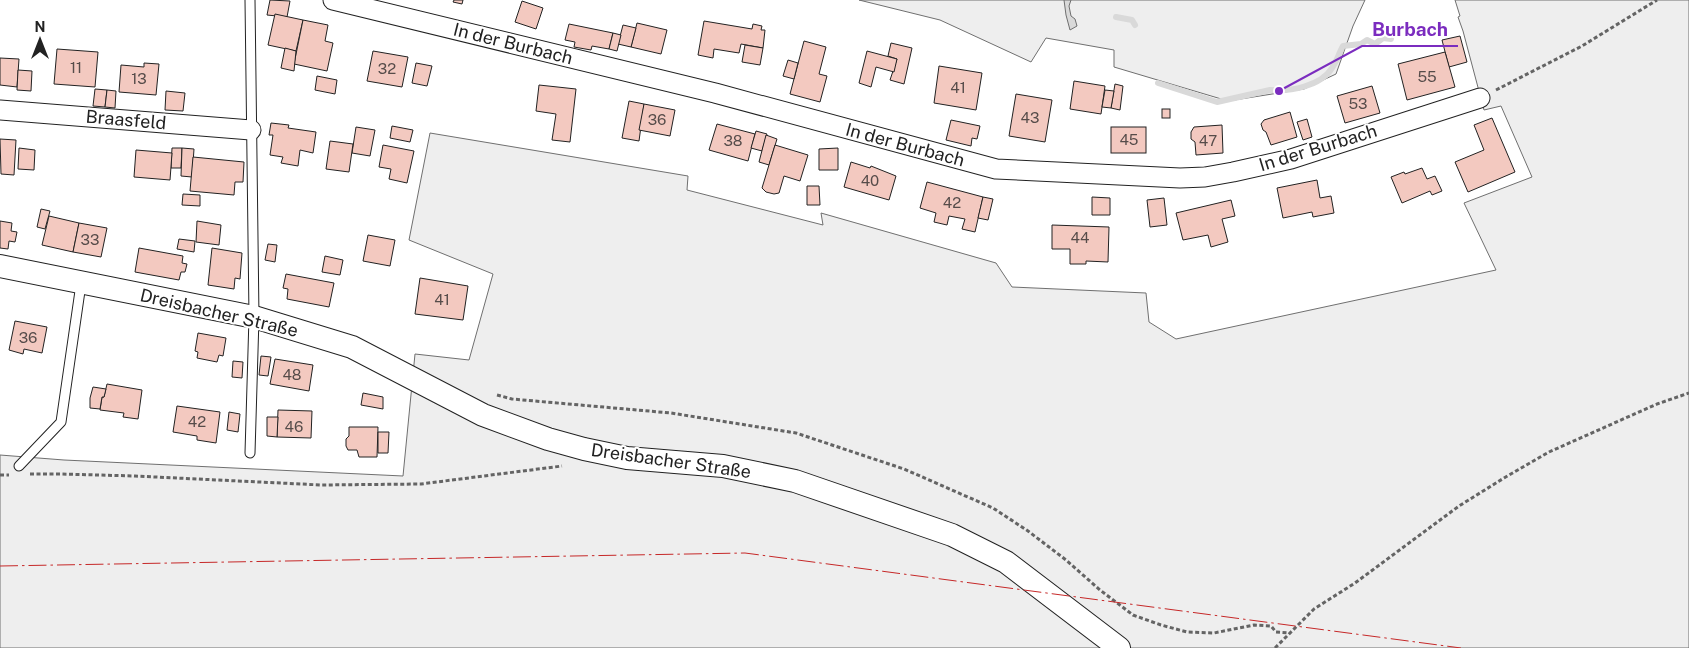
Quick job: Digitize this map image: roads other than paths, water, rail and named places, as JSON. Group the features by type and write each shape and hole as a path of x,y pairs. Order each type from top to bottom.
{"street":[{"name":"In der Burbach","path":"334,0 715,93 996,169 1180,178 1234,172 1291,159 1480,98"},
{"name":"Braasfeld","path":"0,110 251,130"},
{"name":"Dreisbacher Straße","path":"0,266 81,284 254,317 352,347 483,415 548,439 627,458 723,466 795,481 952,535 1006,562 1119,648"}],"lane":[{"path":"250,0 254,317 250,453"},
{"path":"19,466 61,422 81,284"}],"waterway":[{"path":"1116,17 1132,20 1135,25"},
{"path":"1158,83 1217,102 1270,90 1296,89 1313,83 1327,74 1334,65 1343,46 1361,44 1367,40 1375,44 1383,38 1391,39"}],"place":[{"name":"Burbach","path":"1279,91"}]}
